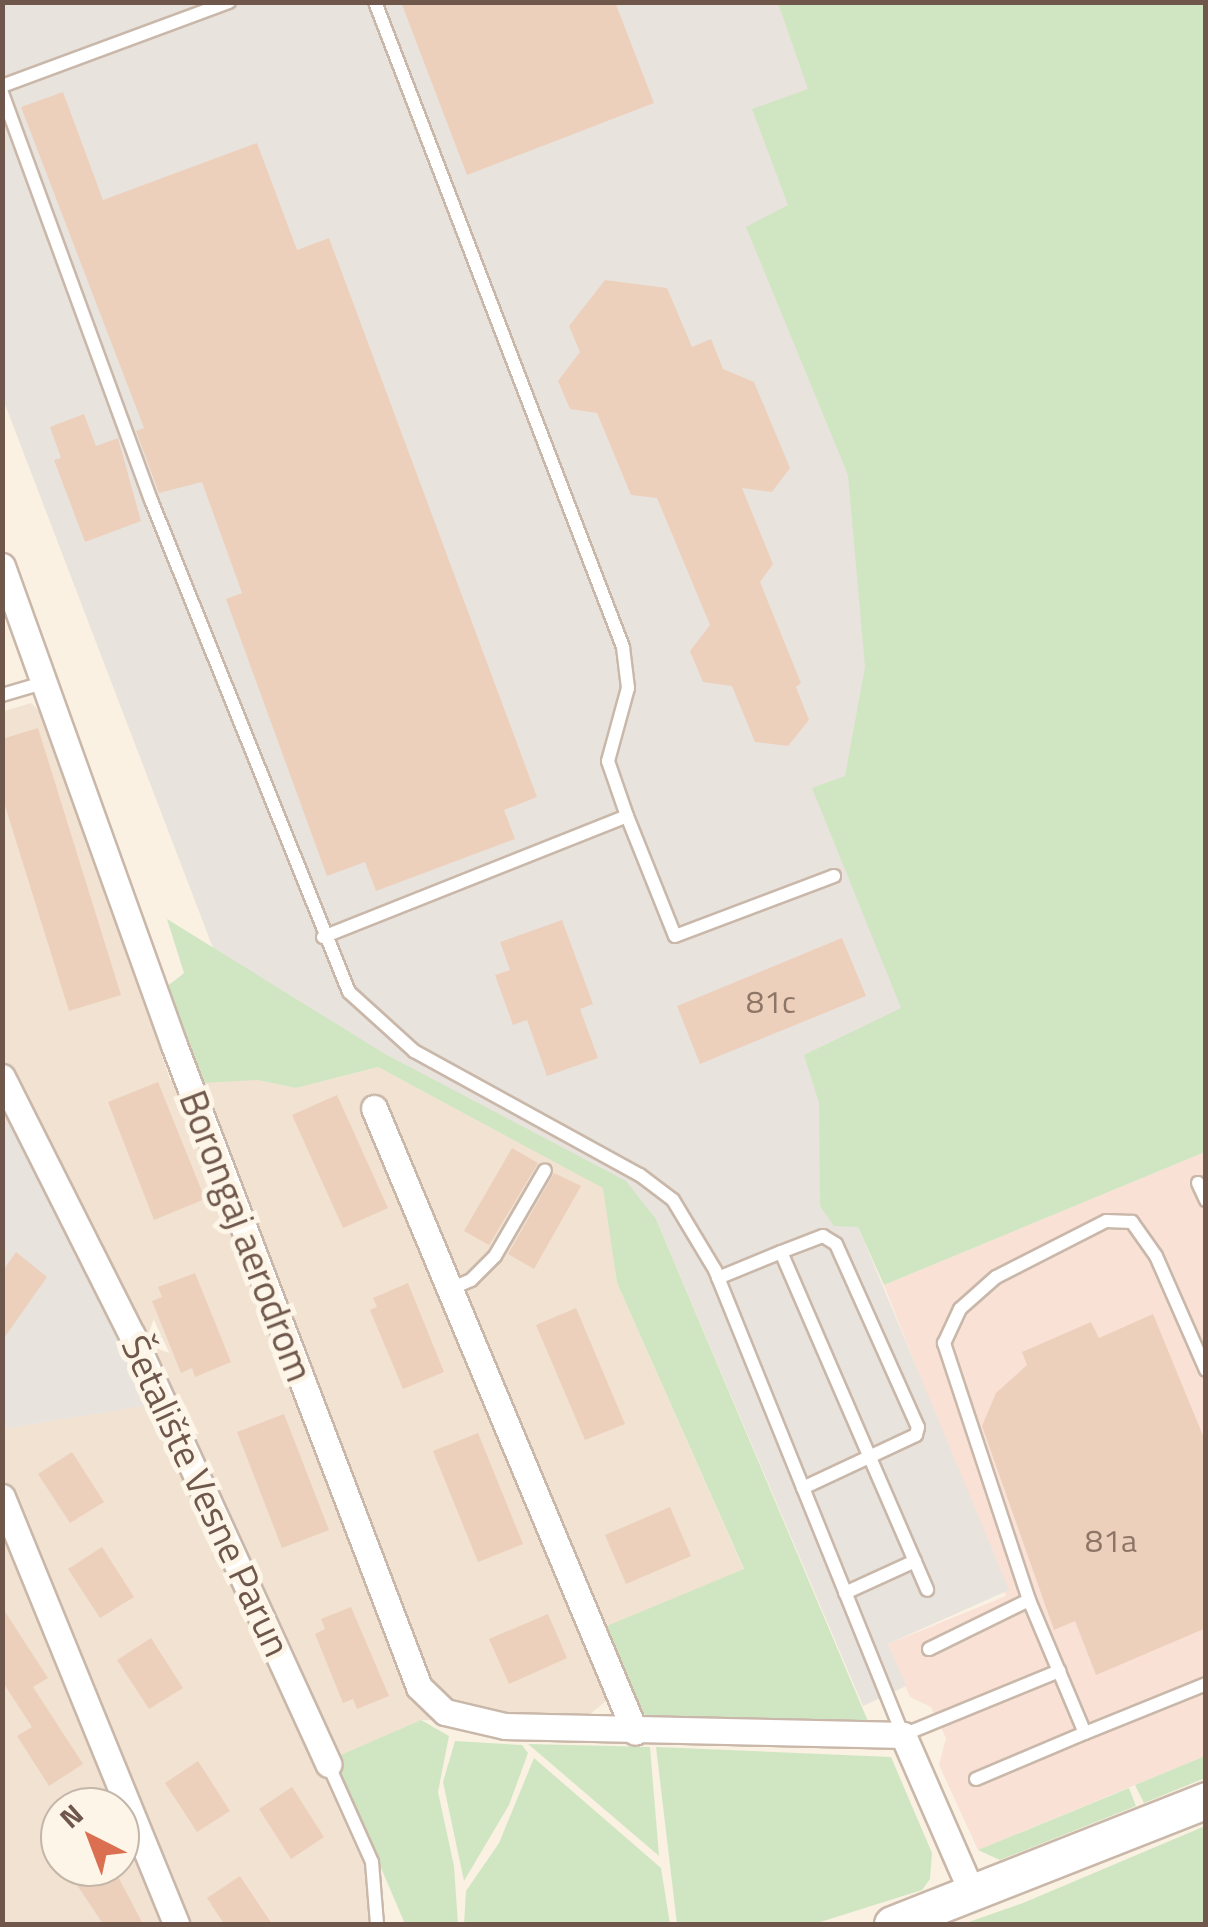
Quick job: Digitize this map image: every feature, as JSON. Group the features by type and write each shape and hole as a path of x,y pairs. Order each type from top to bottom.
{"street":[{"name":"Borongaj aerodrom","path":"2,566 174,1045 414,1677 445,1712 467,1721 635,1732 903,1735"},
{"name":"Šetalište Vesne Parun","path":"2,1077 132,1335 328,1764"},
{"path":"374,1108 635,1732"},
{"path":"2,1498 176,1924"},
{"path":"903,1735 972,1893"},
{"path":"892,1924 1206,1800"}],"lane":[{"path":"229,2 2,90 151,500 323,937 349,992 414,1051 673,1200 718,1278 903,1735 1060,1671"},
{"path":"375,2 623,647 628,688 608,761 676,936 834,876"},
{"path":"2,695 46,682"},
{"path":"323,937 627,816"},
{"path":"450,1288 471,1280 495,1256 545,1170"},
{"path":"1198,1183 1206,1200"},
{"path":"1084,1732 1029,1600 944,1343 960,1309 996,1277 1106,1221 1132,1222 1156,1256 1206,1370"},
{"path":"718,1278 823,1236 836,1244 918,1427 916,1435 803,1488"},
{"path":"781,1252 928,1590"},
{"path":"845,1593 915,1561"},
{"path":"929,1648 1029,1600"},
{"path":"976,1778 1206,1684"},
{"name":"Šetalište Vesne Parun","path":"328,1764 372,1862 378,1924"}],"shaded area":[{"path":"3,3 1205,3 852,1212 1009,1590 888,1644 906,1686 863,1706 656,1219 423,1083 213,948 3,399"},
{"path":"31,703 54,726 170,1080 257,1080 296,1088 378,1067 604,1188 617,1283 744,1570 587,1635 607,1700 582,1721 421,1720 319,1766 369,1877 368,1924 3,1924 3,1429 155,1404 3,1093 2,712"},
{"path":"2,1093 156,1404 3,1429"},
{"path":"1205,1152 1205,1756 978,1850 939,1765 946,1738 931,1707 910,1697 888,1644 1006,1596 884,1285"}],"green space":[{"path":"778,3 1205,3 1205,1152 884,1285 858,1227 834,1226 820,1206 819,1103 804,1055 901,1008 812,788 845,776 865,667 848,475 746,227 788,205 752,109 808,89"},
{"path":"167,919 385,1054 626,1181 656,1219 870,1726 655,1721 635,1708 602,1628 744,1569 617,1283 603,1188 378,1067 296,1088 257,1080 202,1083 165,988 184,973"},
{"path":"421,1720 449,1736 438,1792 454,1866 458,1924 405,1924 334,1758"},
{"path":"455,1741 522,1745 528,1753 509,1805 464,1881 443,1782"},
{"path":"528,1744 650,1747 659,1856"},
{"path":"656,1747 891,1757 932,1853 930,1879 922,1890 814,1924 677,1924"},
{"path":"1205,1756 1205,1778 1144,1803 1135,1785"},
{"path":"534,1758 661,1868 670,1924 464,1924 466,1891 499,1843"},
{"path":"1129,1788 1136,1806 1000,1860 978,1850"},
{"path":"1205,1826 1205,1924 963,1924 1023,1903"}],"building":[{"path":"401,2 615,2 654,103 467,175"},
{"path":"63,92 103,200 257,143 297,250 329,238 537,797 504,810 515,839 376,891 365,862 327,876 226,599 242,593 202,482 159,493 136,431 144,428 21,107"},
{"path":"605,280 667,288 692,347 711,339 723,369 754,382 790,468 772,492 742,488 773,564 760,582 801,683 796,687 809,720 788,746 755,742 732,686 703,682 690,651 710,625 657,498 631,495 597,413 570,409 558,381 580,352 569,326"},
{"path":"84,414 96,446 118,438 141,521 85,542 54,460 61,458 50,427"},
{"path":"38,728 121,995 69,1011 2,796 2,739"},
{"path":"562,920 593,1004 580,1009 598,1058 547,1076 527,1020 513,1025 495,975 510,970 500,942"},
{"path":"842,938 866,996 700,1064 677,1006"},
{"path":"158,1082 205,1199 154,1220 108,1102"},
{"path":"337,1095 388,1208 343,1228 292,1115"},
{"path":"512,1148 538,1163 489,1245 464,1231"},
{"path":"554,1173 581,1186 534,1269 508,1254"},
{"path":"16,1252 47,1277 2,1341 2,1272"},
{"path":"195,1273 231,1362 195,1377 192,1368 181,1373 152,1301 162,1297 158,1287"},
{"path":"408,1283 444,1372 403,1389 370,1310 377,1307 373,1298"},
{"path":"576,1308 625,1424 585,1440 536,1325"},
{"path":"1153,1314 1206,1443 1206,1628 1096,1675 1075,1621 1054,1630 982,1426 996,1393 1027,1365 1022,1352 1091,1322 1099,1338"},
{"path":"284,1414 329,1530 282,1548 237,1432"},
{"path":"478,1433 523,1544 478,1562 433,1451"},
{"path":"72,1452 104,1502 70,1523 38,1474"},
{"path":"670,1507 691,1556 626,1584 605,1535"},
{"path":"102,1547 134,1597 100,1618 68,1569"},
{"path":"2,1607 48,1678 33,1687 83,1764 49,1786 17,1736 32,1727 2,1681"},
{"path":"351,1607 389,1696 357,1709 353,1699 343,1703 315,1634 325,1629 321,1619"},
{"path":"548,1614 567,1658 509,1684 489,1639"},
{"path":"151,1638 183,1688 149,1709 117,1660"},
{"path":"198,1761 230,1811 197,1832 165,1783"},
{"path":"292,1787 324,1837 291,1859 259,1809"},
{"path":"240,1876 272,1924 224,1924 207,1898"},
{"path":"78,1887 124,1887 143,1924 103,1924"}]}
